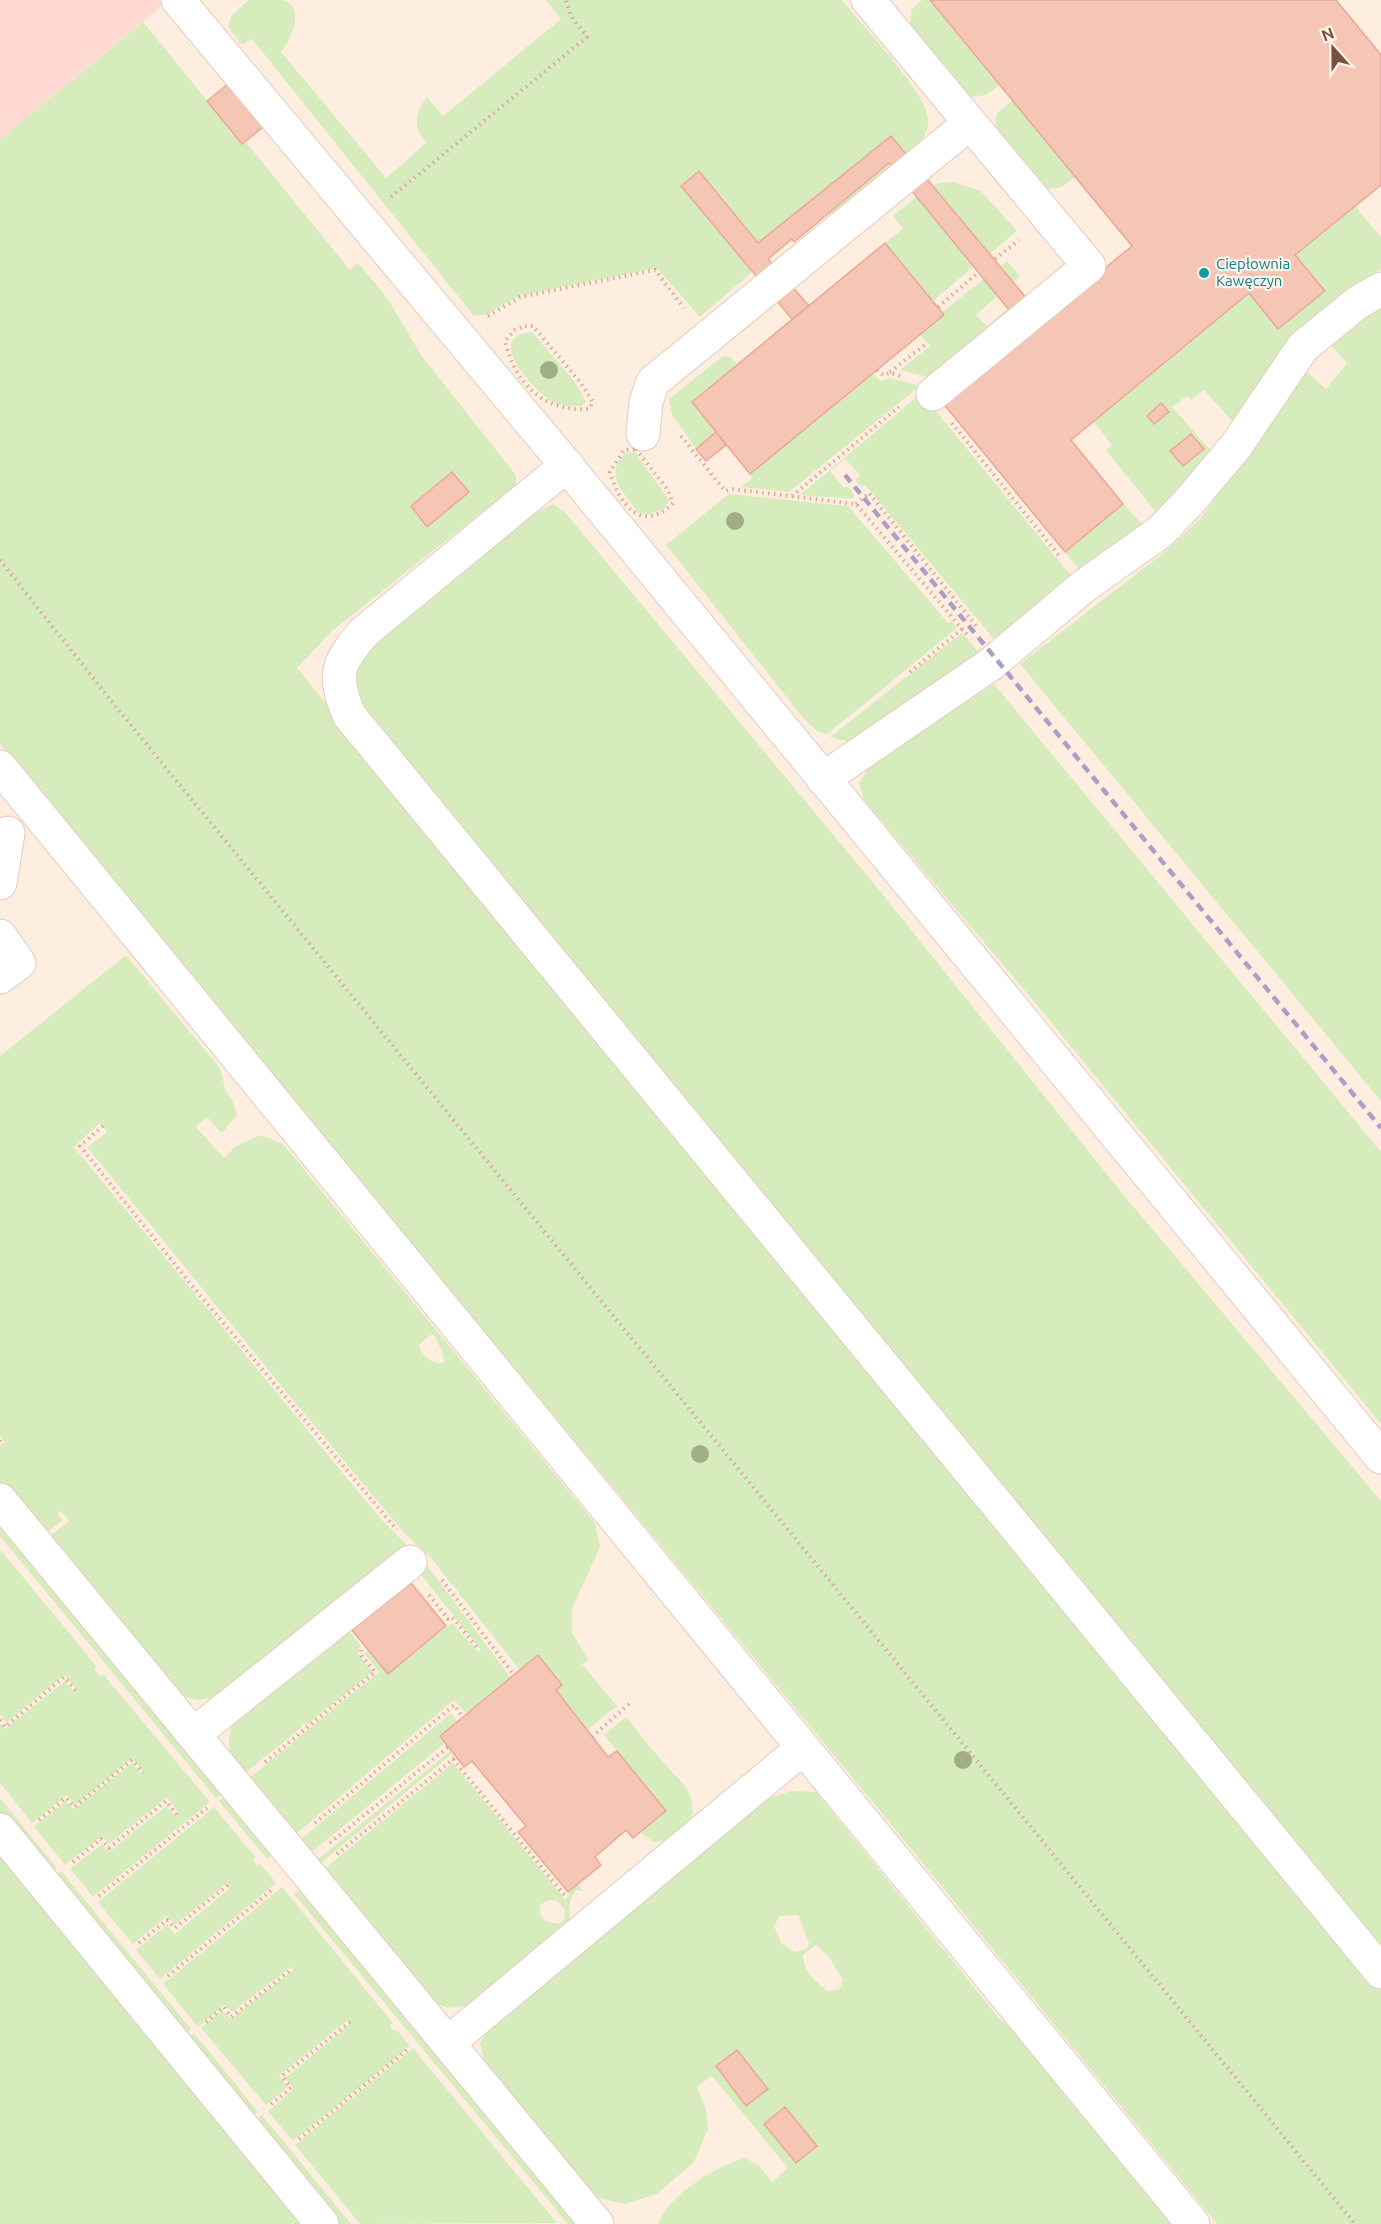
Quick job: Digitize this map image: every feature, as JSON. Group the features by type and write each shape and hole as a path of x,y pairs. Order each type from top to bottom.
{"lane":[{"path":"178,0 567,465 1381,1458"},
{"path":"868,0 1089,266 936,392"},
{"path":"643,434 646,402 653,382 970,123"},
{"path":"823,779 996,660 1084,586 1160,532 1188,504 1236,446 1303,347 1356,303 1381,289"},
{"path":"567,465 363,633 342,658 339,690 349,714 1381,1972"},
{"path":"0,767 1193,2224"},
{"path":"0,883 8,833"},
{"path":"0,936 19,963 0,977"},
{"path":"0,1500 194,1734 225,1794 300,1863 597,2224"},
{"path":"194,1734 414,1559"},
{"path":"449,2042 803,1748"},
{"path":"15,1829 322,2224"}],"path":[{"path":"385,202 587,37 571,16 567,0"},
{"path":"485,317 502,310 509,301 520,297 655,270 686,310"},
{"path":"938,307 978,273"},
{"path":"525,326 532,326 580,382 593,402 589,409 567,411 541,400 518,373 505,341 515,330 525,326"},
{"path":"890,373 926,344"},
{"path":"792,496 931,383 936,392 936,403 1084,586"},
{"path":"676,430 725,491 732,489 856,504 996,660"},
{"path":"636,449 667,489 673,503 664,512 653,516 641,516 632,512 615,490 610,472 624,450 636,449"},
{"path":"856,504 868,493 996,660"},
{"path":"0,560 115,706 855,1615 1355,2224"},
{"path":"103,1126 80,1146 414,1559 514,1675"},
{"path":"414,1559 448,1620 452,1617 478,1649"},
{"path":"92,1902 375,1672 361,1655 360,1651 365,1646"},
{"path":"0,1720 5,1726 64,1677 76,1691"},
{"path":"592,1737 630,1703"},
{"path":"300,1863 454,1705 463,1717"},
{"path":"301,1725 305,1730"},
{"path":"159,1984 300,1863 448,1747"},
{"path":"300,1863 455,1758 566,1897"},
{"path":"15,1829 66,1798 74,1807 132,1760 142,1773"},
{"path":"64,1869 102,1839 109,1848 166,1801 177,1815"},
{"path":"131,1949 167,1920 175,1928 228,1885"},
{"path":"203,2024 224,2007 231,2017 292,1969"},
{"path":"263,2110 291,2088 282,2076 350,2022"},
{"path":"292,2145 414,2044"}],"shaded area":[{"path":"0,0 159,0 163,5 0,139"}],"green space":[{"path":"249,0 282,0 290,3 294,9 295,24 281,52 386,178 426,143 417,126 417,120 427,97 443,116 561,19 546,0 842,0 905,75 924,106 928,117 927,129 920,144 908,157 891,137 758,243 699,171 681,187 752,272 700,317 657,268 518,296 488,314 474,316 252,39 242,45 228,27 231,16"},
{"path":"922,0 930,0 1000,85 986,95 970,97 910,24 912,9"},
{"path":"143,22 242,143 245,141 350,270 358,263 388,299 421,355 516,475 516,485 332,631 297,668 1381,1990 1381,2224 1217,2224 894,1828 0,744 0,139"},
{"path":"1013,100 1075,177 1062,187 1048,189 995,126 997,113"},
{"path":"889,163 893,169 840,214 828,214"},
{"path":"953,182 981,191 1017,231 990,254 933,186"},
{"path":"916,197 973,267 933,301 885,243 903,229 893,216"},
{"path":"1355,206 1381,237 1381,269 1343,294 1282,347 1235,424 1204,390 1191,400 1187,396 1172,407 1214,454 1160,517 1106,450 1112,445 1093,421 1249,293 1279,329 1324,291 1295,255"},
{"path":"1007,261 1020,276 976,315 987,326 1008,309 1012,313 932,378 900,370 930,346 920,335 944,315 942,312"},
{"path":"1381,301 1381,1101 1020,664 1167,550 1200,519 1304,369 1326,389 1347,363 1328,342"},
{"path":"532,332 575,382 586,402 581,406 562,405 550,400 521,371 511,350 512,341 518,335"},
{"path":"723,356 731,357 737,364 692,402 716,432 696,449 672,415 669,399"},
{"path":"873,374 881,381 890,378 920,386 789,492 741,487 752,478 750,474"},
{"path":"925,390 931,405 1073,578 1007,629 1003,641 998,644 865,485 861,487 855,480 860,475 845,459 830,471 844,488 848,486 854,495 853,499 800,495"},
{"path":"635,452 669,500 664,509 647,515 639,513 622,491 616,476 619,461 626,453"},
{"path":"729,494 848,506 948,623 952,621 957,628 831,731 826,734 818,732 804,719 666,545"},
{"path":"553,504 565,512 884,896 1117,1187 1381,1501 1381,1949 365,712 355,686 357,662 373,635 512,524"},
{"path":"1123,504 1146,528 1081,572 1065,552"},
{"path":"962,633 982,656 849,742 830,737"},
{"path":"994,684 1381,1152 1381,1424 1036,1004 864,800 859,783 870,765"},
{"path":"126,955 220,1068 226,1092 232,1100 237,1115 222,1133 207,1117 196,1127 224,1158 236,1146 261,1135 283,1144 595,1523 600,1547 572,1609 572,1633 589,1660 582,1664 617,1706 587,1730 556,1690 562,1685 538,1656 520,1670 431,1558 405,1534 87,1147 107,1132 100,1123 74,1147 380,1518 426,1564 511,1678 467,1714 454,1700 290,1839 243,1783 379,1672 365,1654 368,1650 388,1674 452,1623 478,1652 481,1650 421,1575 423,1572 405,1550 229,1696 198,1700 180,1695 44,1541 69,1521 61,1511 57,1514 63,1520 41,1537 0,1485 0,1445 4,1442 0,1436 0,1056","holes":["430,1335 435,1336 443,1354 444,1363 428,1359 419,1345"]},
{"path":"0,1514 276,1852 267,1859 219,1801 224,1796 222,1793 216,1798 0,1536"},
{"path":"0,1549 97,1667 94,1670 100,1676 103,1674 210,1802 93,1897 70,1869 102,1844 109,1852 166,1806 175,1816 179,1813 167,1797 109,1844 102,1836 65,1865 34,1826 66,1801 74,1809 132,1763 141,1774 143,1772 132,1759 75,1805 67,1795 32,1823 0,1783 0,1724 5,1729 65,1681 74,1692 77,1690 64,1675 6,1723 0,1715"},
{"path":"349,1631 361,1646 357,1652 372,1672 307,1725 303,1723 300,1729 240,1777 231,1754 229,1741 231,1728 237,1717 265,1691"},
{"path":"451,1713 457,1721 440,1736 445,1743 306,1857 294,1845"},
{"path":"626,1717 689,1793 692,1803 690,1820 680,1833 672,1837 653,1842 640,1832 666,1811 604,1735"},
{"path":"451,1750 453,1753 315,1868 312,1864"},
{"path":"453,1763 565,1899 569,1896 568,1892 577,1884 584,1891 577,1890 570,1902 569,1918 577,1925 477,2005 448,2008 428,2001 318,1874","holes":["548,1900 558,1901 565,1910 564,1920 558,1924 545,1921 540,1914 540,1905"]},
{"path":"791,1791 816,1792 998,2017 1012,2030 1171,2224 658,2224 663,2213 682,2192 707,2175 733,2162 745,2158 759,2165 772,2182 788,2168 712,2076 697,2087 706,2109 708,2129 694,2162 657,2194 625,2204 592,2197 488,2080 480,2043 492,2024 744,1806","holes":["798,1915 809,1943 806,1949 795,1952 781,1943 774,1926 780,1916","816,1945 829,1957 843,1980 839,1990 827,1991 814,1980 805,1967 803,1955","737,2050 768,2089 716,2066","785,2107 817,2146 797,2163 764,2124"]},
{"path":"0,1798 57,1868 51,1873 54,1877 61,1871 191,2029 185,2035 188,2038 194,2033 258,2112 252,2117 255,2121 262,2115 351,2224 333,2224 0,1818"},
{"path":"214,1807 256,1858 253,1860 257,1866 260,1863 276,1883 160,1979 136,1950 167,1924 175,1934 230,1888 227,1883 175,1925 167,1916 133,1944 98,1902"},
{"path":"0,1842 309,2224 0,2224"},
{"path":"304,1886 583,2224 568,2224 294,1894"},
{"path":"282,1887 393,2023 390,2026 394,2031 397,2030 410,2046 293,2141 268,2111 294,2089 285,2078 351,2023 348,2020 279,2076 288,2087 266,2105 201,2028 222,2010 231,2019 293,1970 291,1967 232,2012 225,2005 198,2027 163,1984"},
{"path":"413,2048 557,2223 360,2224 295,2145"}],"building":[{"name":"Ciepłownia Kawęczyn","path":"930,0 1336,0 1381,55 1381,185 1295,255 1325,291 1278,329 1249,293 1071,440 1123,504 1065,552 942,402 1132,246"},
{"path":"228,84 263,127 242,144 207,101"},
{"path":"891,136 1043,318 1027,332 889,163 794,242 792,239 768,259 809,306 792,319 681,186 699,171 758,243"},
{"path":"885,243 944,315 750,474 692,402"},
{"path":"1161,403 1169,412 1154,424 1147,416"},
{"path":"716,432 726,445 706,461 696,449"},
{"path":"1191,434 1204,449 1183,466 1170,451"},
{"path":"452,472 469,492 427,527 411,506"},
{"path":"411,1583 446,1626 388,1674 352,1630"},
{"path":"538,1655 562,1685 556,1690 608,1757 617,1751 666,1811 633,1838 626,1830 595,1857 601,1865 568,1892 518,1832 526,1826 472,1761 464,1767 440,1736"},
{"path":"737,2050 768,2089 746,2106 716,2066"},
{"path":"785,2107 817,2146 796,2163 764,2124"}],"railway":[{"path":"845,475 1381,1128"}],"place":[{"name":"Ciepłownia Kawęczyn","path":"1204,273"}]}
